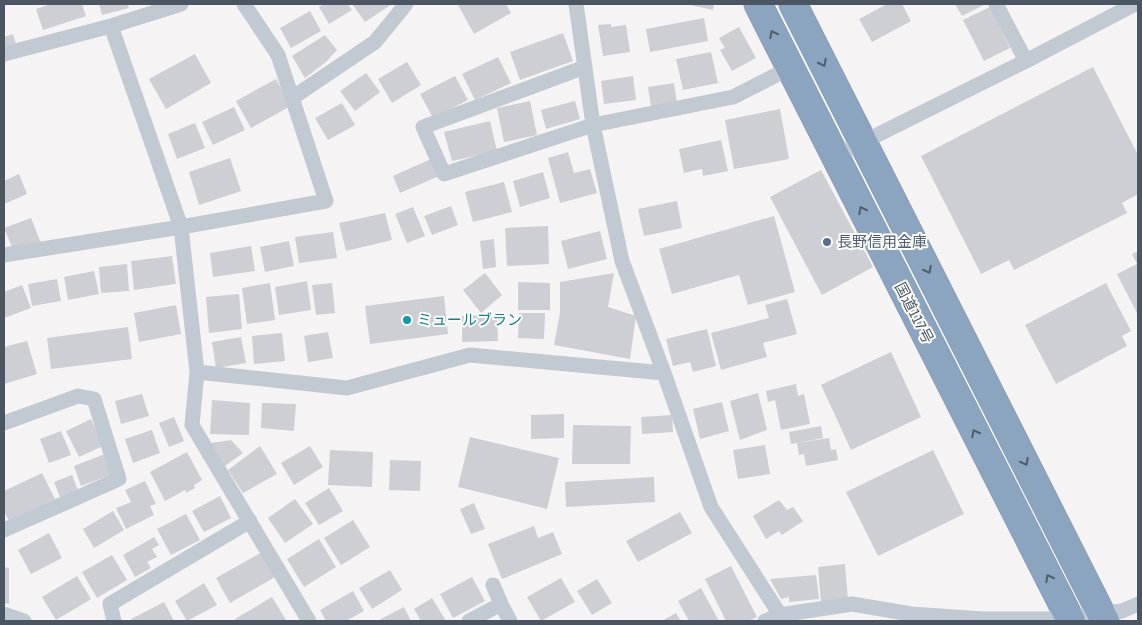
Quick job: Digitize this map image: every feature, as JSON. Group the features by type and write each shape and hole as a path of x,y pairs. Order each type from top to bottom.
{"highway":[{"name":"国道117号","path":"758,4 1070,619"},
{"path":"793,4 1103,617"}],"street":[{"path":"4,54 111,26 181,4"},
{"path":"4,255 181,227 326,201 278,55 244,4"},
{"path":"292,98 375,42 406,4"},
{"path":"576,4 594,125 622,261 711,507 782,618"},
{"path":"996,4 1026,61"},
{"path":"835,156 1026,61 1135,4"},
{"path":"111,26 181,227 196,372 192,425 250,521 303,619"},
{"path":"584,67 423,127 444,174 594,125 733,97 790,68"},
{"path":"196,372 347,388 470,355 664,373"},
{"path":"4,423 78,396 94,399 119,479 4,530"},
{"path":"114,621 110,604 250,521"},
{"path":"493,585 510,621"},
{"path":"468,621 501,604"},
{"path":"765,621 852,604 911,614 982,619 1070,619 1103,617 1138,604"},
{"path":"4,614 24,621"}],"building":[{"path":"51,4 82,4 86,16 43,30 36,9"},
{"path":"99,4 127,4 129,8 102,15"},
{"path":"324,4 348,4 352,10 329,24 319,7"},
{"path":"352,4 392,4 365,22"},
{"path":"506,4 511,13 474,34 458,5"},
{"path":"686,4 714,4 713,10"},
{"path":"887,4 902,4 911,21 872,42 859,19"},
{"path":"955,4 986,4 962,16"},
{"path":"990,7 1010,48 984,61 963,20"},
{"path":"310,11 321,31 291,48 280,28"},
{"path":"704,18 708,41 650,52 646,29"},
{"path":"611,24 611,27 626,25 630,52 603,56 598,25"},
{"path":"739,27 756,58 732,71 720,50 725,48 719,38"},
{"path":"563,33 573,61 520,80 510,52"},
{"path":"13,34 16,44 4,48 4,37"},
{"path":"325,35 337,50 326,62 305,78 292,56"},
{"path":"711,52 718,83 683,90 676,59"},
{"path":"195,54 211,83 166,109 149,79"},
{"path":"498,57 511,83 475,100 462,74"},
{"path":"407,62 421,85 392,103 378,79"},
{"path":"1093,67 1138,155 1138,194 1122,203 1127,213 1014,270 1009,260 981,274 921,156"},
{"path":"366,73 380,92 355,111 340,91"},
{"path":"455,76 468,100 433,118 420,94"},
{"path":"633,76 636,100 604,104 601,81"},
{"path":"276,79 291,106 251,128 236,101"},
{"path":"674,83 677,103 651,107 648,87"},
{"path":"530,101 537,135 504,142 497,108"},
{"path":"575,101 580,119 546,129 541,110"},
{"path":"342,103 355,125 328,140 315,118"},
{"path":"234,107 245,130 213,145 202,122"},
{"path":"780,109 789,159 734,169 725,120"},
{"path":"490,121 497,151 452,161 444,132"},
{"path":"195,123 205,148 177,159 168,134"},
{"path":"721,140 728,171 703,176 702,169 684,173 679,149"},
{"path":"568,152 574,173 590,169 597,193 560,203 548,158"},
{"path":"230,158 241,191 199,205 189,172"},
{"path":"431,159 439,176 400,193 393,176"},
{"path":"821,170 873,267 822,295 770,197"},
{"path":"543,172 550,198 520,207 513,181"},
{"path":"19,174 27,194 4,204 4,181"},
{"path":"504,182 512,212 473,222 465,192"},
{"path":"677,201 682,228 644,236 638,209"},
{"path":"451,206 458,225 432,235 424,216"},
{"path":"413,207 425,236 407,243 395,214"},
{"path":"385,213 392,240 346,251 339,223"},
{"path":"774,216 795,292 748,305 739,275 672,294 659,249"},
{"path":"31,218 41,243 15,254 4,228"},
{"path":"548,226 549,264 507,266 505,228"},
{"path":"600,231 607,259 568,269 561,241"},
{"path":"333,232 337,258 299,263 295,237"},
{"path":"494,239 496,267 483,269 480,241"},
{"path":"289,241 294,266 265,272 260,247"},
{"path":"251,246 255,271 213,277 210,253"},
{"path":"1138,251 1138,315 1117,274 1137,264 1132,254"},
{"path":"172,256 176,284 134,290 131,261"},
{"path":"127,264 129,291 101,293 99,267"},
{"path":"94,271 99,294 68,300 64,277"},
{"path":"485,273 502,295 481,313 463,290"},
{"path":"614,273 608,307 636,316 630,359 554,345 560,313 560,282"},
{"path":"57,279 61,301 32,306 28,284"},
{"path":"307,281 311,310 279,315 275,287"},
{"path":"518,282 550,283 550,310 518,310"},
{"path":"270,283 275,320 247,324 242,288"},
{"path":"332,283 335,313 316,315 312,285"},
{"path":"1106,283 1131,331 1122,336 1127,346 1056,384 1025,325"},
{"path":"22,285 31,308 4,318 4,292"},
{"path":"239,294 242,329 209,333 206,297"},
{"name":"ミュールブラン","path":"444,296 448,334 370,344 365,306"},
{"path":"787,299 797,334 763,343 767,357 721,370 711,333 769,318 765,305"},
{"path":"176,305 181,334 139,342 134,313"},
{"path":"519,313 545,313 544,339 518,338"},
{"path":"497,315 498,341 462,342 462,316"},
{"path":"128,327 132,359 51,369 47,338"},
{"path":"707,329 716,366 693,372 690,362 673,366 666,339"},
{"path":"328,332 333,358 308,362 304,336"},
{"path":"282,333 285,361 254,364 252,336"},
{"path":"241,337 246,363 216,368 212,342"},
{"path":"27,341 37,374 4,384 4,347"},
{"path":"891,352 921,417 851,450 821,385"},
{"path":"796,384 798,396 804,394 810,424 781,430 775,400 768,402 766,391"},
{"path":"758,393 767,430 740,440 730,401"},
{"path":"142,394 149,416 121,424 115,401"},
{"path":"212,400 250,403 249,435 210,434"},
{"path":"722,402 729,431 700,439 693,409"},
{"path":"262,403 296,404 294,431 261,428"},
{"path":"564,414 564,438 531,439 531,415"},
{"path":"672,415 673,432 642,434 641,417"},
{"path":"174,417 184,441 169,447 159,423"},
{"path":"91,419 103,446 79,457 66,431"},
{"path":"573,425 631,426 630,464 572,464"},
{"path":"821,426 823,438 791,444 789,432"},
{"path":"152,430 160,453 133,463 125,439"},
{"path":"61,431 71,455 49,463 40,439"},
{"path":"470,437 559,458 547,509 458,487"},
{"path":"829,438 831,450 836,449 838,460 806,466 804,454 799,455 797,443"},
{"path":"231,440 243,453 225,466 211,443"},
{"path":"765,445 770,474 738,479 733,450"},
{"path":"260,446 277,474 243,493 228,470"},
{"path":"310,446 323,467 294,485 281,463"},
{"path":"330,450 373,452 372,487 328,485"},
{"path":"933,450 964,514 878,556 846,492"},
{"path":"187,452 202,480 194,485 195,488 186,493 185,490 165,501 150,472"},
{"path":"105,454 113,474 81,486 74,466"},
{"path":"390,460 421,461 420,491 389,490"},
{"path":"42,473 55,499 9,521 4,511 4,491"},
{"path":"72,475 78,490 60,497 54,482"},
{"path":"654,477 655,502 566,507 565,482"},
{"path":"145,481 156,504 150,506 154,515 126,529 116,508 131,502 125,490"},
{"path":"329,488 343,511 319,525 305,503"},
{"path":"220,496 231,518 204,532 192,511"},
{"path":"295,499 313,524 285,543 268,518"},
{"path":"779,500 787,510 793,507 803,521 782,535 779,531 766,539 753,516"},
{"path":"474,503 485,529 471,534 460,509"},
{"path":"113,511 124,530 94,548 83,529"},
{"path":"680,512 692,533 638,562 626,541"},
{"path":"186,514 200,540 171,555 157,529"},
{"path":"353,520 370,547 341,565 324,538"},
{"path":"534,526 538,538 553,532 562,554 502,579 488,544"},
{"path":"49,533 62,558 31,574 18,550"},
{"path":"154,537 159,545 152,549 157,557 147,562 151,568 135,577 123,555"},
{"path":"319,539 336,567 304,587 287,559"},
{"path":"262,552 275,577 230,603 216,578"},
{"path":"112,555 127,580 97,598 82,572"},
{"path":"845,564 848,600 821,602 818,567"},
{"path":"731,566 757,617 749,621 726,621 705,579"},
{"path":"4,567 9,568 9,604 4,603"},
{"path":"390,570 402,590 372,609 359,588"},
{"path":"816,575 819,599 789,602 789,597 781,599 770,579"},
{"path":"77,576 91,599 56,620 42,597"},
{"path":"472,577 485,601 453,618 440,594"},
{"path":"561,578 575,602 541,621 527,597"},
{"path":"597,579 612,603 592,615 577,591"},
{"path":"204,583 217,605 187,621 175,601"},
{"path":"701,588 719,621 689,621 678,601"},
{"path":"353,591 364,611 346,621 326,621 320,610"},
{"path":"272,597 286,620 236,621 235,619"},
{"path":"432,598 446,621 421,621 414,609"},
{"path":"164,602 174,621 132,621 131,619"},
{"path":"404,607 411,621 377,621"},
{"path":"676,613 681,621 662,621"}],"place":[{"name":"長野信用金庫","path":"827,242"},
{"name":"ミュールブラン","path":"407,320"}]}
